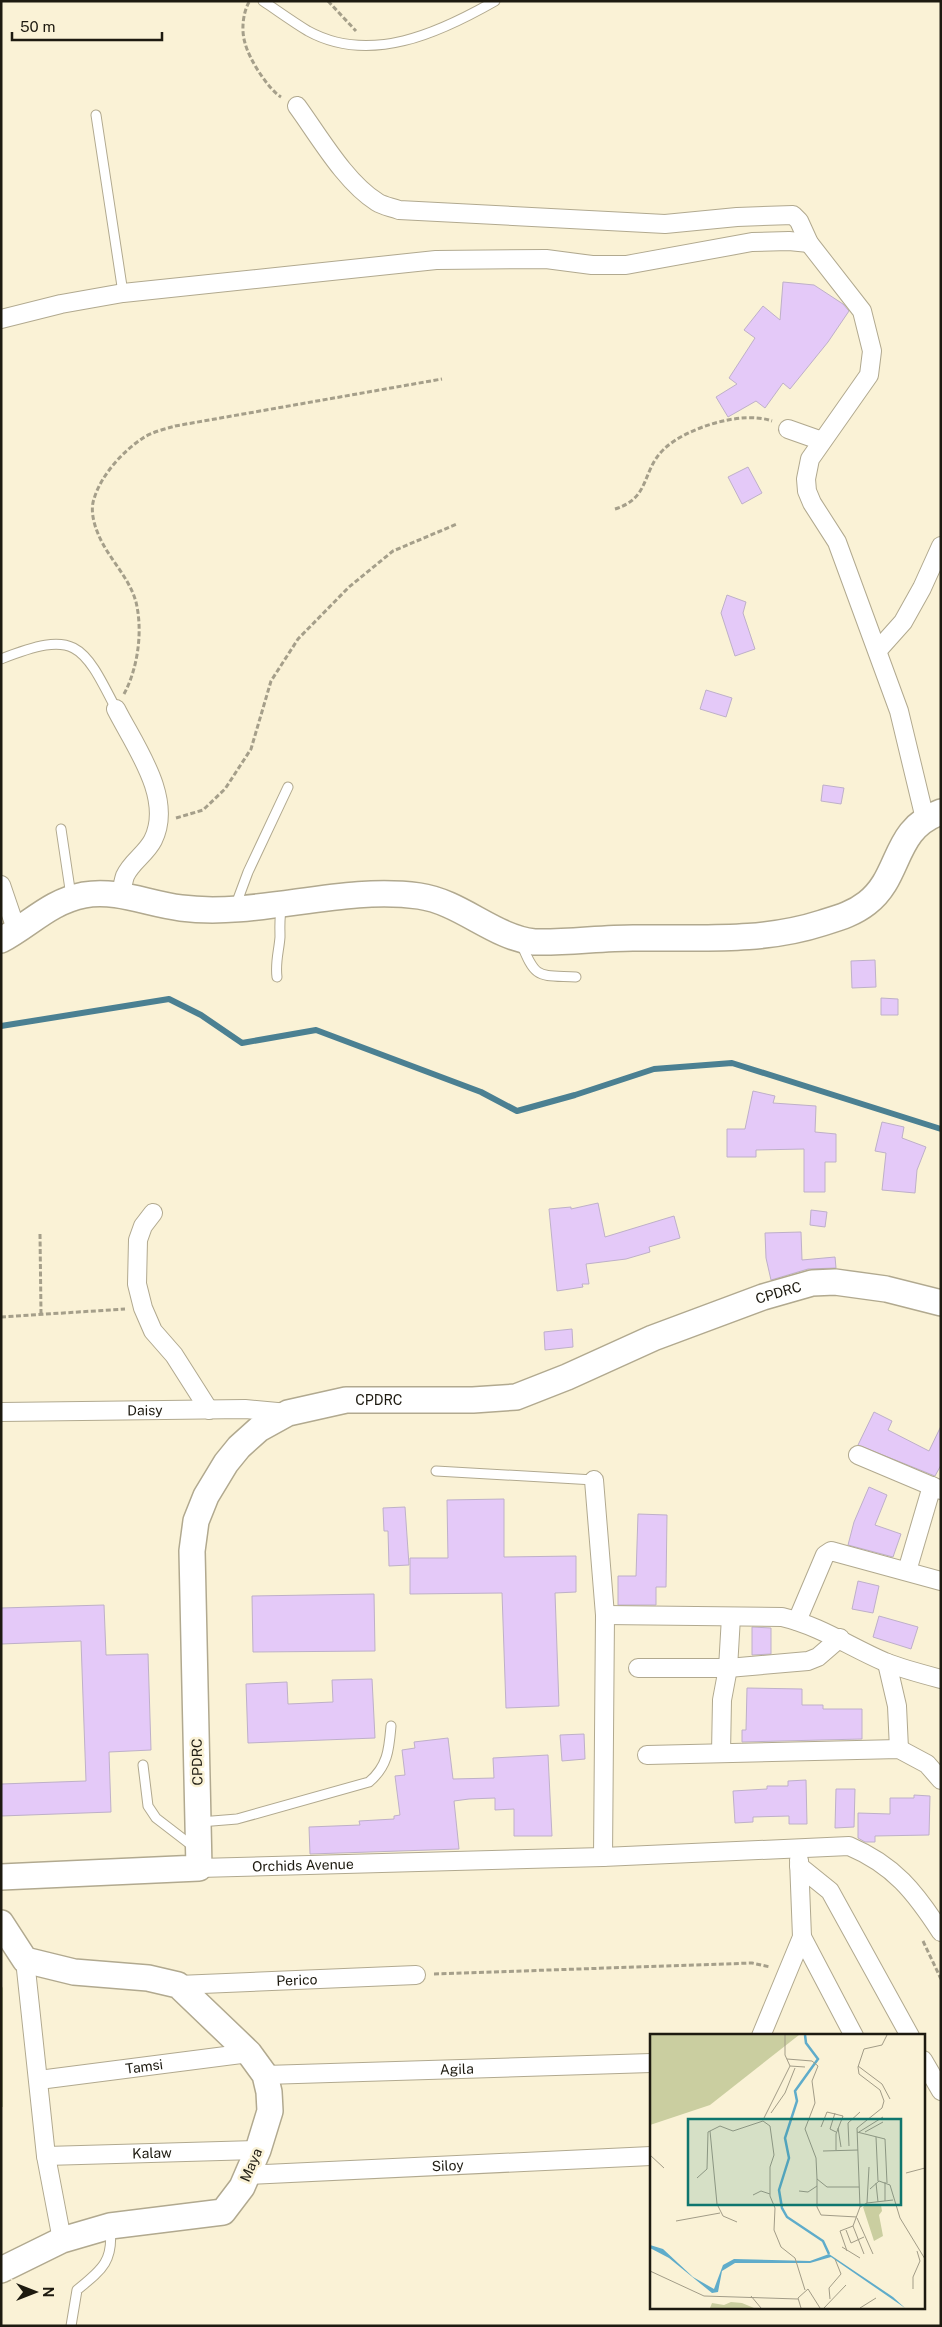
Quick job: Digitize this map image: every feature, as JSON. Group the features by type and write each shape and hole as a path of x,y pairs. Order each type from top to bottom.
{"street":[{"path":"1,885 9,936 50,906 98,893 121,895 181,908 234,910 356,895 417,896 449,905 520,940 555,943 618,938 740,938 771,935 808,928 852,914 868,902 884,885 906,836 933,815 878,650 837,542 812,503 807,491 806,479 810,460 868,375 872,351 862,311 810,243 799,221 793,215 737,216 665,224 398,210 378,203 364,192 342,167 297,106"},
{"path":"1,318 61,304 123,293 436,260 546,259 592,264 626,265 752,242 789,241 810,243"},
{"path":"788,428 822,441"},
{"path":"878,650 903,622 922,588 941,546"},
{"path":"116,709 155,784 158,820 154,837 148,850 125,875 121,895"},
{"path":"153,1212 143,1226 138,1240 137,1284 143,1308 153,1330 174,1355 209,1410"},
{"name":"CPDRC","path":"198,1859 192,1551 196,1520 206,1496 239,1447 259,1430 288,1413 346,1400 473,1400 516,1397 567,1377 653,1338 763,1297 812,1282 835,1282 886,1289 941,1303"},
{"name":"Daisy","path":"1,1412 245,1409 288,1413"},
{"path":"858,1455 936,1488 907,1571"},
{"path":"594,1480 605,1615 603,1857"},
{"path":"797,1621 825,1555 831,1551 941,1581"},
{"path":"605,1615 782,1618 797,1621 840,1638 887,1663 941,1679"},
{"path":"721,1753 722,1700 728,1668 731,1618"},
{"path":"638,1668 728,1668 808,1660 818,1657 840,1638"},
{"path":"887,1663 897,1706 899,1749"},
{"path":"647,1755 899,1749 927,1764 941,1780"},
{"name":"Orchids Avenue","path":"1,1877 198,1859 603,1857 849,1846 872,1856 904,1881 941,1932"},
{"path":"798,1847 802,1937 853,2034"},
{"path":"799,1866 830,1891 909,2034"},
{"path":"1,1923 25,1960 46,2156 62,2240"},
{"path":"761,2034 802,1937"},
{"path":"25,1960 74,1972 148,1978 178,1985"},
{"name":"Perico","path":"178,1985 416,1975"},
{"name":"Maya","path":"1,2270 62,2240 110,2226 223,2212 242,2187 258,2150 270,2110 265,2075 250,2053 178,1985"},
{"name":"Tamsi","path":"39,2080 250,2053"},
{"path":"924,2062 941,2091"},
{"name":"Agila","path":"265,2075 650,2063"},
{"name":"Kalaw","path":"46,2156 258,2150"},
{"name":"Siloy","path":"246,2175 650,2156"}],"lane":[{"path":"264,1 309,31 340,43 373,47 418,38 495,1"},
{"path":"96,115 123,293"},
{"path":"1,659 46,644 62,644 78,650 88,658 98,672 116,709"},
{"path":"234,910 248,872 288,787"},
{"path":"61,829 71,899"},
{"path":"277,977 275,963 280,938 279,917 283,903"},
{"path":"520,940 531,968 538,974 576,976"},
{"path":"436,1471 594,1480"},
{"path":"198,1822 237,1819 369,1782 379,1774 388,1758 390,1726"},
{"path":"143,1765 148,1806 156,1818 198,1859"},
{"path":"72,2326 76,2290 96,2274 109,2259 110,2226"}],"path":[{"path":"250,1 244,12 245,43 272,91 297,106"},
{"path":"328,1 373,47"},
{"path":"116,709 127,689 137,656 139,625 136,602 128,583 99,536 93,518 93,509 94,500 121,455 144,436 175,426 442,379"},
{"path":"615,509 634,501 642,490 652,464 663,449 688,432 711,424 747,418 765,419 788,428"},
{"path":"158,820 182,817 203,810 225,789 252,749 271,681 298,639 349,587 392,552 457,524"},
{"path":"40,1234 41,1314"},
{"path":"1,1317 143,1308"},
{"path":"416,1975 752,1963 788,1970"}],"green space":[{"path":"1,1985 3,1988 3,2107 1,2107"}],"building":[{"path":"783,282 814,285 843,304 849,311 828,342 790,389 783,383 765,408 756,401 728,417 716,397 737,384 729,378 755,338 744,330 763,306 780,320"},
{"path":"748,467 762,493 742,504 728,477"},
{"path":"727,595 746,602 743,613 755,649 735,656 721,613"},
{"path":"706,690 732,698 726,717 700,709"},
{"path":"823,785 844,788 841,804 821,801"},
{"path":"875,960 876,987 852,988 851,961"},
{"path":"881,998 898,999 898,1015 881,1015"},
{"path":"753,1091 775,1096 773,1103 816,1106 815,1132 836,1134 836,1162 825,1162 825,1192 804,1192 804,1149 756,1150 756,1157 727,1157 727,1129 745,1129"},
{"path":"882,1122 904,1127 902,1138 926,1147 917,1170 915,1193 882,1190 886,1153 875,1151"},
{"path":"598,1203 605,1237 674,1216 680,1238 649,1247 650,1252 626,1259 586,1264 589,1284 582,1284 583,1287 557,1291 549,1209 571,1207 571,1209"},
{"path":"811,1210 827,1212 825,1227 810,1225"},
{"path":"801,1232 802,1260 835,1257 836,1268 808,1269 771,1280 766,1258 765,1233"},
{"path":"572,1329 573,1347 545,1350 544,1332"},
{"path":"874,1412 892,1421 888,1430 929,1451 941,1426 941,1465 935,1476 858,1445"},
{"path":"869,1487 887,1495 875,1525 901,1534 893,1557 848,1545 854,1522"},
{"path":"504,1499 504,1557 576,1556 576,1592 555,1593 559,1706 506,1708 502,1593 410,1594 410,1558 448,1558 447,1500"},
{"path":"405,1507 409,1565 389,1566 388,1531 384,1531 383,1508"},
{"path":"638,1514 667,1515 666,1587 656,1587 656,1605 618,1605 618,1576 636,1576"},
{"path":"858,1581 879,1586 873,1613 852,1609"},
{"path":"374,1594 375,1651 253,1652 252,1596"},
{"path":"104,1605 106,1655 148,1654 151,1750 109,1752 111,1812 1,1816 1,1784 86,1781 81,1641 1,1644 1,1608"},
{"path":"879,1616 918,1627 911,1649 873,1637"},
{"path":"752,1627 771,1628 771,1654 752,1655"},
{"path":"372,1679 375,1738 248,1743 246,1684 287,1682 288,1704 333,1702 332,1680"},
{"path":"747,1688 802,1689 802,1705 823,1705 823,1709 862,1709 862,1739 742,1742 742,1730 746,1730"},
{"path":"584,1734 585,1759 562,1761 560,1735"},
{"path":"448,1738 453,1779 494,1778 493,1758 548,1755 552,1836 514,1836 514,1809 495,1810 495,1798 469,1799 454,1801 459,1849 310,1854 309,1827 360,1825 359,1821 394,1819 394,1816 400,1815 395,1776 405,1775 402,1750 415,1748 414,1742"},
{"path":"806,1780 807,1824 789,1824 789,1816 753,1817 753,1822 735,1823 733,1791 767,1789 767,1786 788,1786 788,1781"},
{"path":"836,1789 855,1789 854,1827 835,1828"},
{"path":"914,1795 930,1796 929,1835 875,1836 875,1842 865,1842 858,1838 858,1813 890,1814 890,1798 914,1798"}],"waterway":[{"path":"1,1026 169,999 201,1015 242,1043 316,1030 481,1092 517,1111 575,1095 654,1069 732,1063 941,1129"}]}
